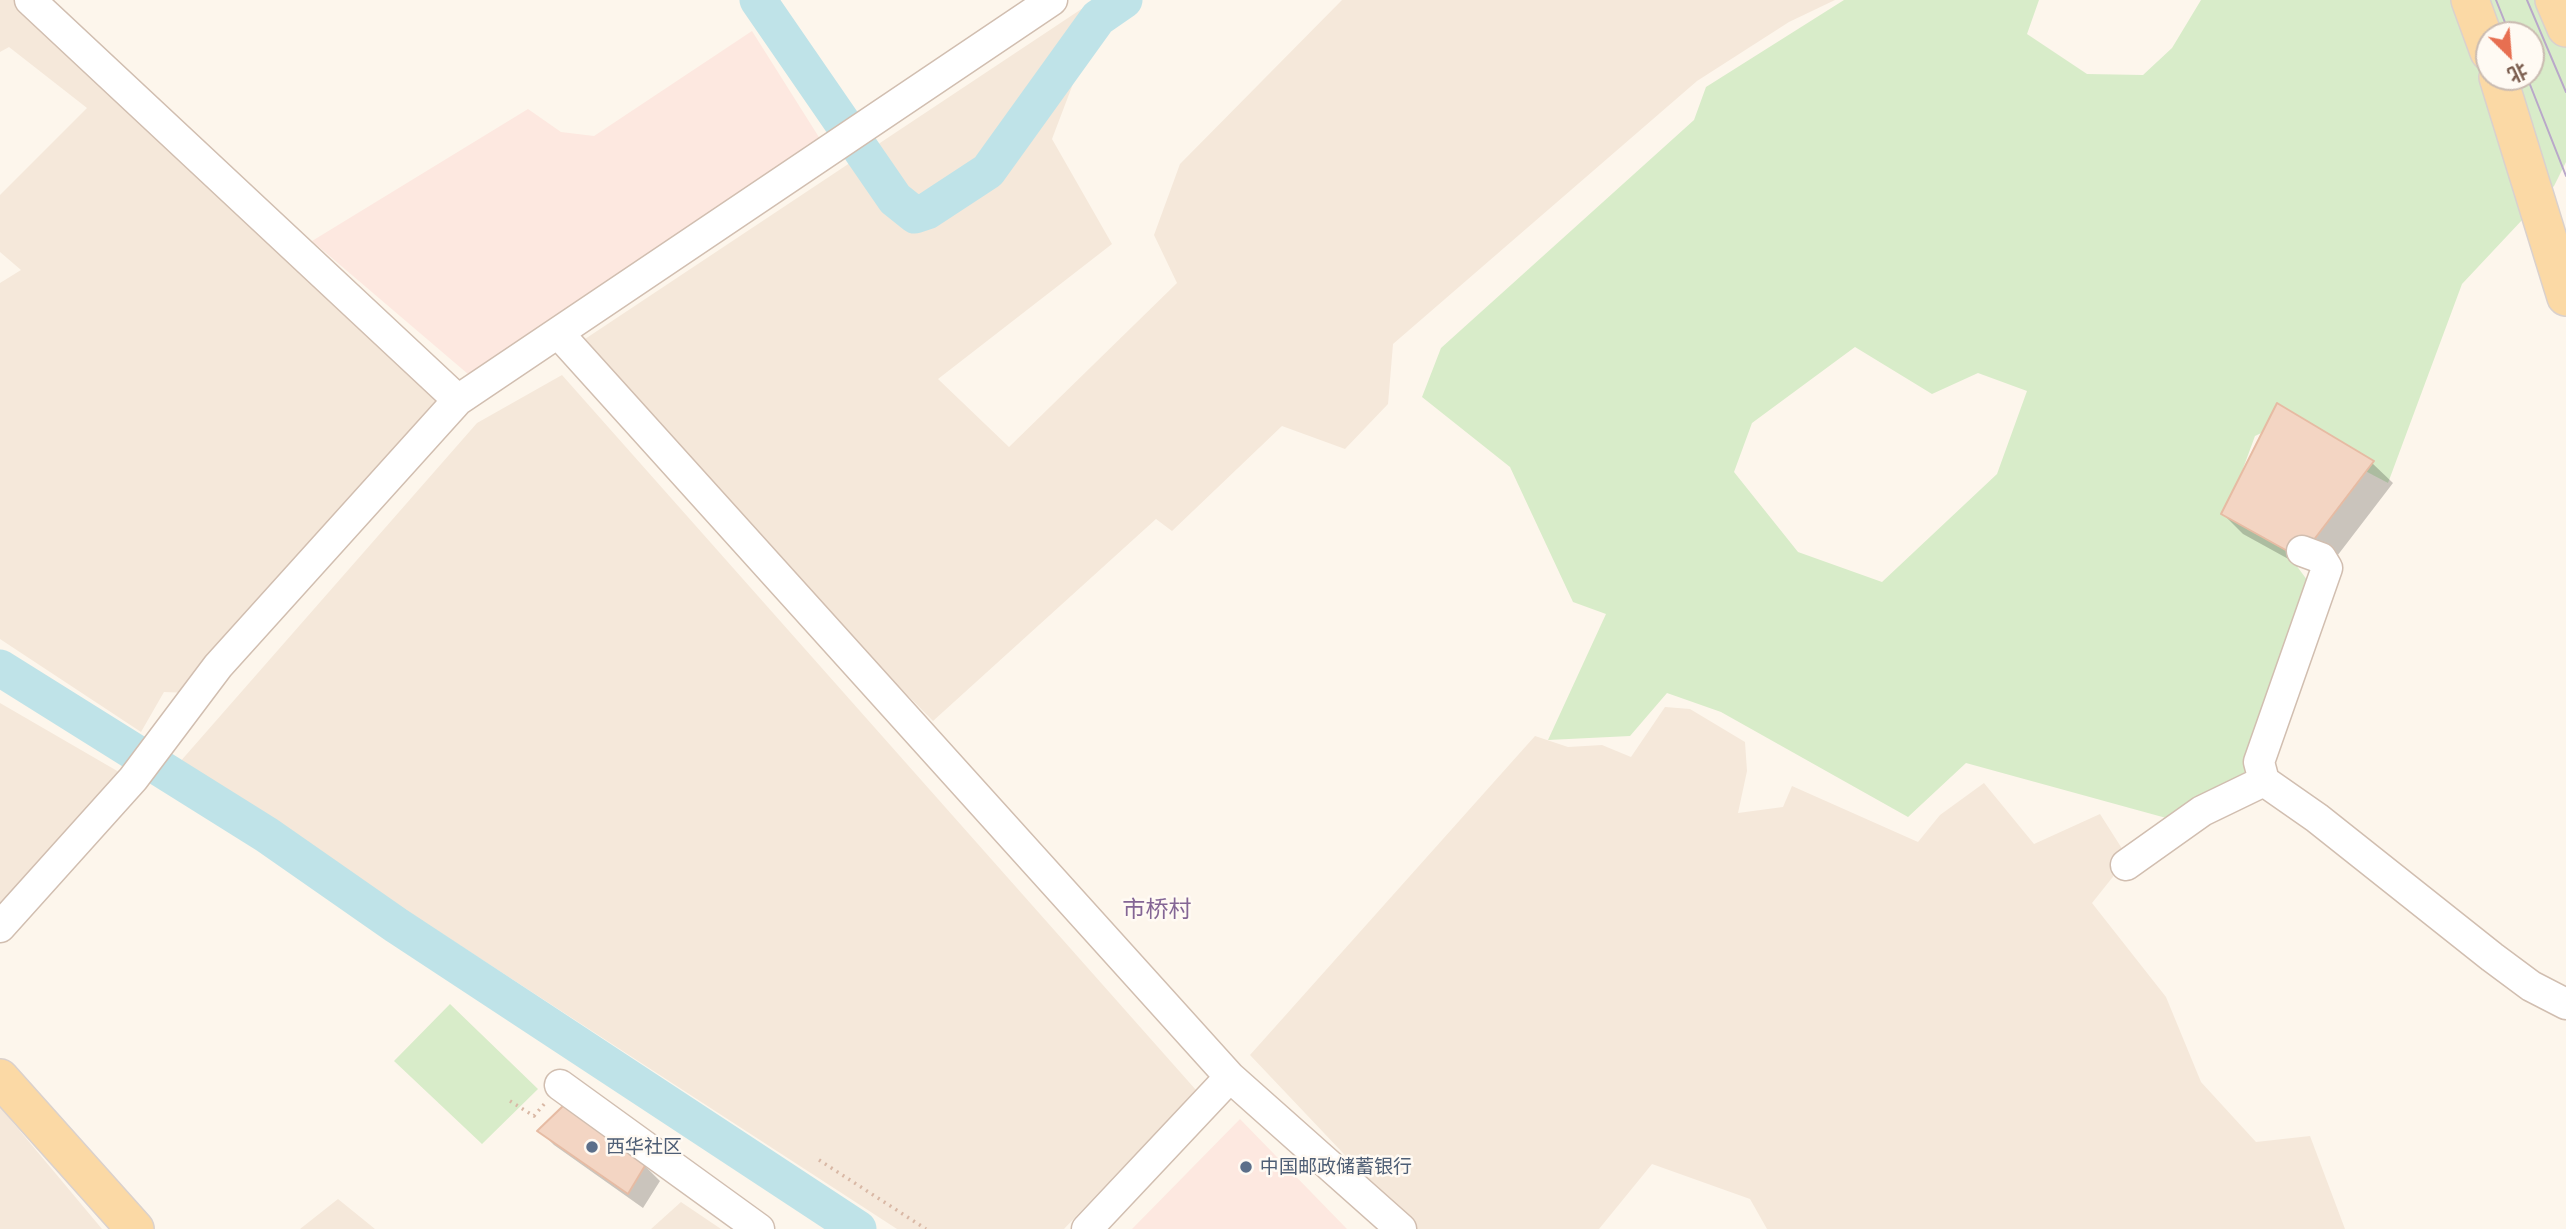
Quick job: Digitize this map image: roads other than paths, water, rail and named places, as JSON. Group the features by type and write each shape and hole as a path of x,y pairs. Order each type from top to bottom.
{"main road":[{"path":"2470,0 2478,21"},
{"path":"2554,0 2566,28"},
{"path":"2502,91 2566,298"},
{"path":"0,1077 135,1229"}],"street":[{"path":"30,0 458,400"},
{"path":"0,927 133,779 218,666 458,400 1052,0"},
{"path":"559,334 1230,1077 1401,1229"},
{"path":"2302,551 2321,558 2327,568 2259,762 2264,781 2317,818 2531,986 2566,1004"},
{"path":"2126,864 2202,811 2264,781"},
{"path":"1087,1229 1230,1077"},
{"path":"560,1085 759,1229"}],"waterway":[{"path":"758,0 895,199 915,215 927,211 988,171 1098,18 1124,0"},
{"path":"0,668 267,835 396,925 858,1229"}],"tram line":[{"path":"2496,0 2504,21"},
{"path":"2527,0 2566,92"},
{"path":"2533,91 2566,176"}],"place":[{"name":"西华社区","path":"592,1147"},
{"name":"中国邮政储蓄银行","path":"1246,1167"}],"district":[{"name":"市桥村","path":"1157,910"}]}
